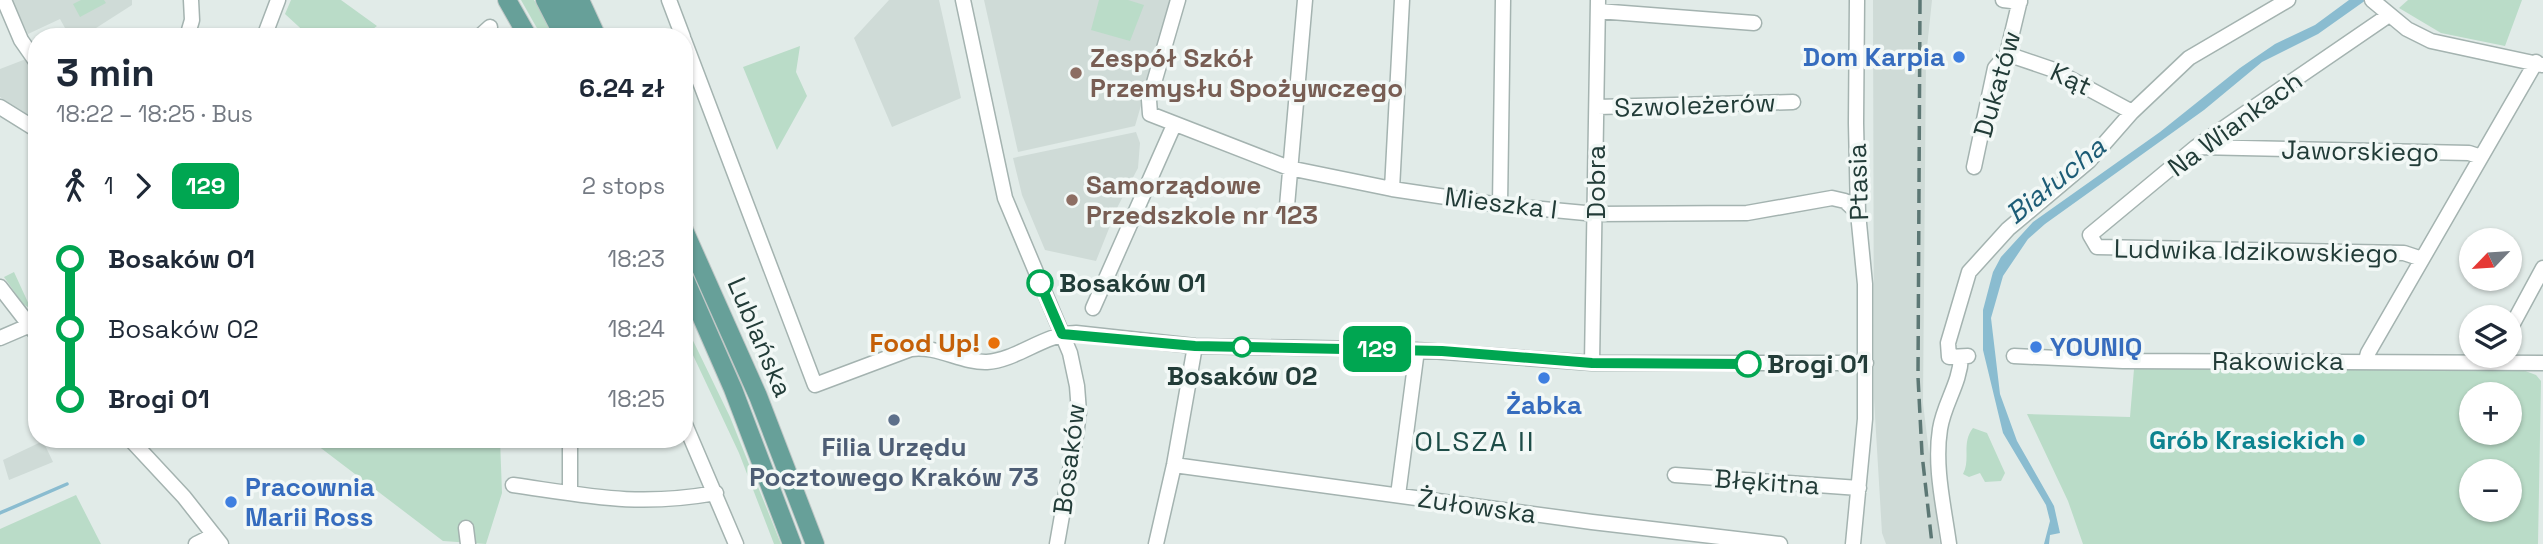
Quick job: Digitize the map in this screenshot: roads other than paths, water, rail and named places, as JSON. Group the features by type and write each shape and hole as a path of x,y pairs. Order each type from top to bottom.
{"main road":[{"path":"507,0 523,28"},
{"path":"561,4 563,28"},
{"path":"561,4 576,28"},
{"path":"561,4 587,28"},
{"name":"Lublańska","path":"693,250 758,396 815,544"},
{"name":"Lublańska","path":"693,299 792,544"},
{"name":"Lublańska","path":"693,325 757,454"}],"street":[{"path":"4,0 28,50"},
{"path":"190,28 191,0"},
{"path":"267,28 278,0"},
{"path":"669,0 680,28"},
{"name":"Bosaków","path":"963,0 1005,198 1072,360 1079,412 1057,544"},
{"name":"Mieszka I","path":"1178,0 1149,100 1150,114 1289,168 1392,189 1500,205 1596,214 1747,214 1832,198 1845,201 1858,212"},
{"path":"1287,206 1305,0"},
{"path":"1392,189 1402,0"},
{"path":"1500,205 1503,0"},
{"name":"Ptasia","path":"1853,544 1865,433 1866,363 1865,284 1858,212 1857,0"},
{"path":"2003,0 2020,1"},
{"path":"1949,544 1938,472 1938,446 1943,416 1959,380 1959,357 1948,343 1969,272 2024,213 2089,161 2132,112 2189,58 2288,0"},
{"path":"2366,360 2481,157 2539,64 2440,44 2407,29 2372,0"},
{"name":"Dukatów","path":"1973,167 1995,68 2007,54 2020,1"},
{"path":"1598,6 1754,23"},
{"name":"Dobra","path":"1592,363 1598,6"},
{"name":"Na Wiankach","path":"2091,242 2090,236 2196,148 2387,13"},
{"name":"Kąt","path":"2007,54 2054,70 2132,112"},
{"path":"693,62 815,385 911,349 925,348 989,362 1062,334 1195,346 1417,350 1592,363 1866,363"},
{"name":"Szwoleżerów","path":"1597,107 1793,102"},
{"path":"0,107 28,124"},
{"path":"1093,308 1174,125"},
{"name":"Jaworskiego","path":"2196,148 2469,153 2481,157"},
{"name":"Ludwika Idzikowskiego","path":"2091,242 2097,247 2404,253 2422,260"},
{"path":"2522,307 2543,268"},
{"path":"0,287 28,320"},
{"path":"0,338 28,329"},
{"path":"1156,544 1174,465 1195,346"},
{"path":"1398,495 1417,350"},
{"name":"Rakowicka","path":"2014,356 2123,361 2459,359"},
{"name":"Rakowicka","path":"2522,361 2543,363"},
{"path":"693,442 736,544"},
{"path":"138,448 218,539 196,544"},
{"path":"570,448 570,493"},
{"name":"Żułowska","path":"1174,465 1780,544"},
{"name":"Błękitna","path":"1675,475 1859,488"},
{"path":"513,485 635,502 669,501 716,493"},
{"path":"466,528 468,544"}],"water":[{"path":"2349,0 2366,0 2318,34 2262,62 2204,110 2045,224 2028,239 2003,276 1991,318 2000,394 2017,441 2054,506 2060,533 2050,535 2049,544 2044,544 2050,521 2046,505 2003,433 1983,350 1983,310 1993,272 2001,257 2033,222 2160,132 2240,68 2275,44 2315,25"}],"waterway":[{"path":"0,513 67,484"}],"railway":[{"path":"1920,0 1918,377 1922,454 1932,544"}],"place":[{"name":"Dom Karpia","path":"1959,57"},
{"name":"Zespół Szkół Przemysłu Spożywczego","path":"1076,73"},
{"name":"Samorządowe Przedszkole nr 123","path":"1072,200"},
{"name":"Bosaków 01","path":"1040,283"},
{"name":"Food Up!","path":"994,343"},
{"name":"Bosaków 02","path":"1242,347"},
{"name":"YOUNIQ","path":"2036,347"},
{"name":"Brogi 01","path":"1748,364"},
{"name":"Żabka","path":"1544,378"},
{"name":"Filia Urzędu Pocztowego Kraków 73","path":"894,420"},
{"name":"Grób Krasickich","path":"2359,440"},
{"name":"Pracownia Marii Ross","path":"231,502"}],"district":[{"name":"OLSZA II","path":"1475,441"}],"water label":[{"name":"Białucha","path":"2055,180"}]}
